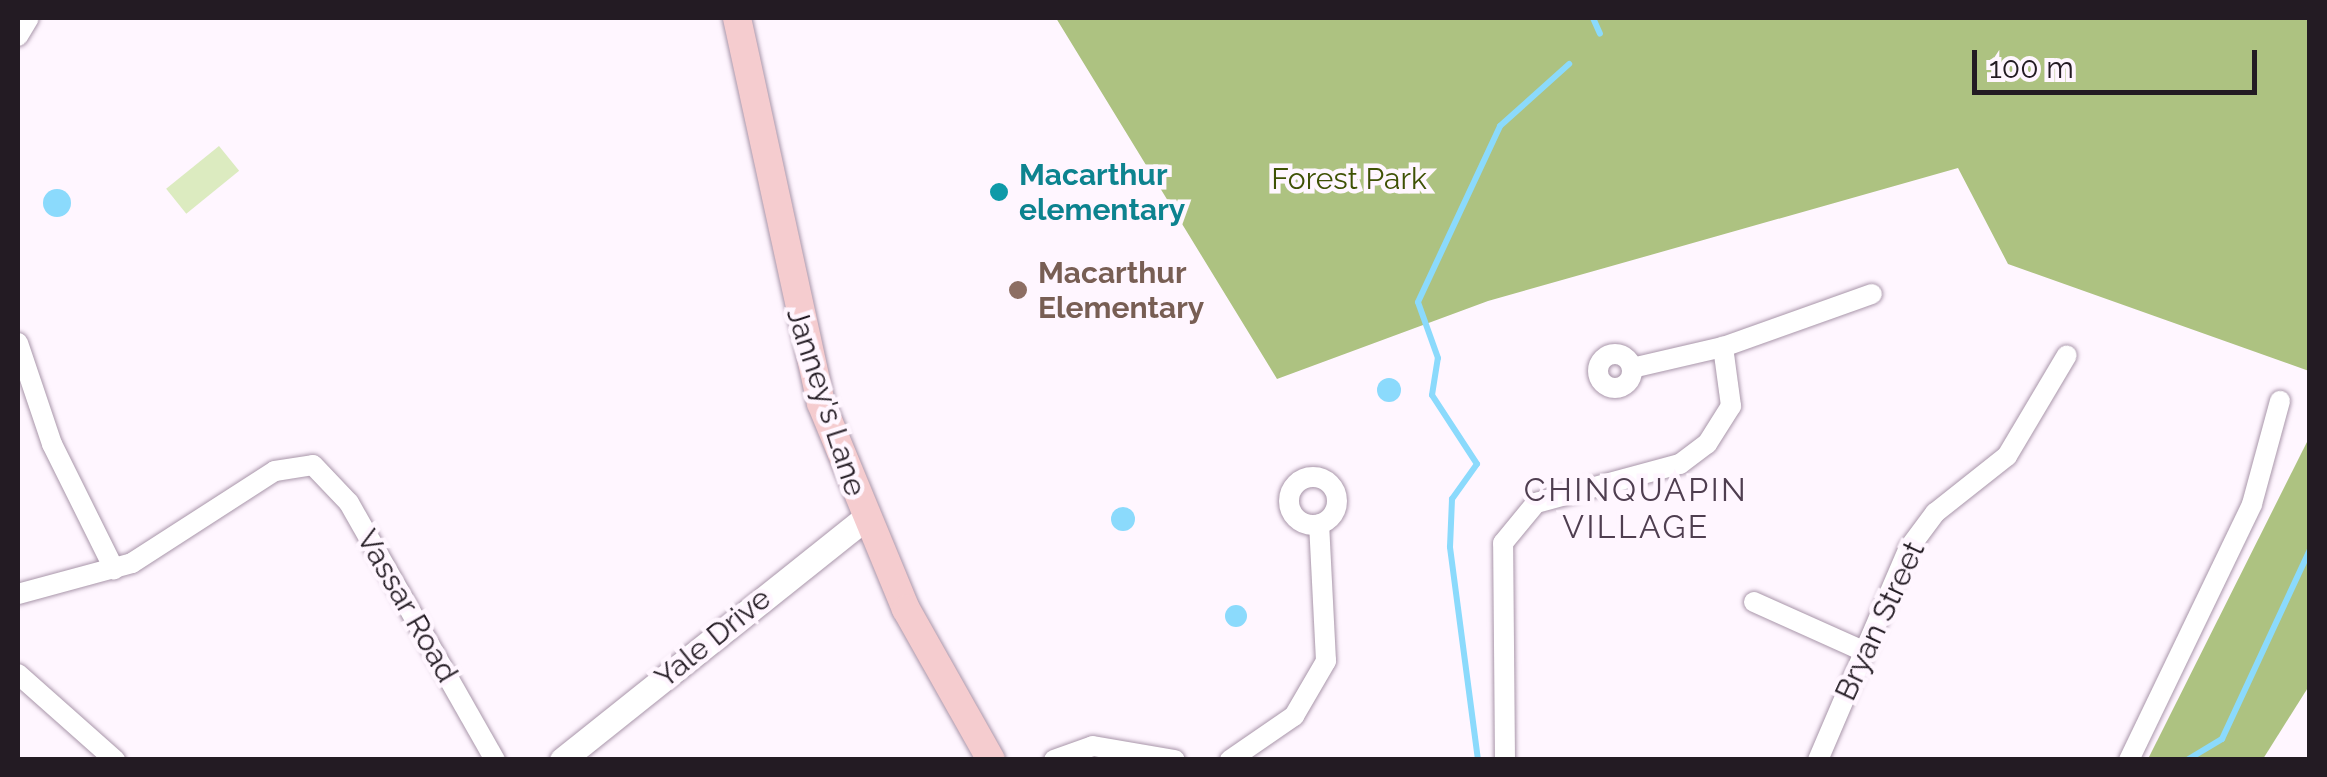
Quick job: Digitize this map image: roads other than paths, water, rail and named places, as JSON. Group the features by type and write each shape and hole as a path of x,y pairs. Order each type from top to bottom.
{"main road":[{"name":"Janney's Lane","path":"737,18 791,296 865,518 936,669 990,760"}],"street":[{"path":"18,36 29,18"},
{"path":"1632,368 1723,347 1872,294"},
{"path":"18,343 52,444 114,569 18,594"},
{"path":"1505,760 1503,542 1536,503 1680,464 1707,444 1731,406 1723,347"},
{"name":"Bryan Street","path":"1818,760 1863,651 1921,531 2008,456 2068,355"},
{"path":"2129,760 2252,504 2280,400"},
{"name":"Vassar Road","path":"114,569 276,470 309,465 349,502 494,760"},
{"name":"Yale Drive","path":"562,760 865,518"},
{"path":"1230,760 1294,716 1326,661 1319,524"},
{"path":"1754,602 1863,651"},
{"path":"18,674 115,760"},
{"path":"1054,760 1093,746 1175,760"}],"water":[{"path":"57,189 67,193 71,203 67,213 57,217 47,213 43,203 47,193"},
{"path":"1389,378 1398,381 1398,399 1389,402 1380,399 1377,390 1380,381"},
{"path":"1123,507 1135,519 1123,531 1111,519"},
{"path":"1232,605 1240,605 1247,616 1240,627 1232,627 1225,620 1225,612"}],"waterway":[{"path":"1593,18 1600,34"},
{"path":"1478,760 1450,547 1452,499 1477,464 1432,395 1438,358 1418,302 1500,126 1569,64"},
{"path":"2310,269 2310,364"},
{"path":"2187,760 2222,739 2310,549"}],"place":[{"name":"Macarthur elementary","path":"999,192"},
{"name":"Macarthur Elementary","path":"1018,290"}],"district":[{"name":"CHINQUAPIN VILLAGE","path":"1636,510"}],"park label":[{"name":"Forest Park","path":"1349,179"}]}
